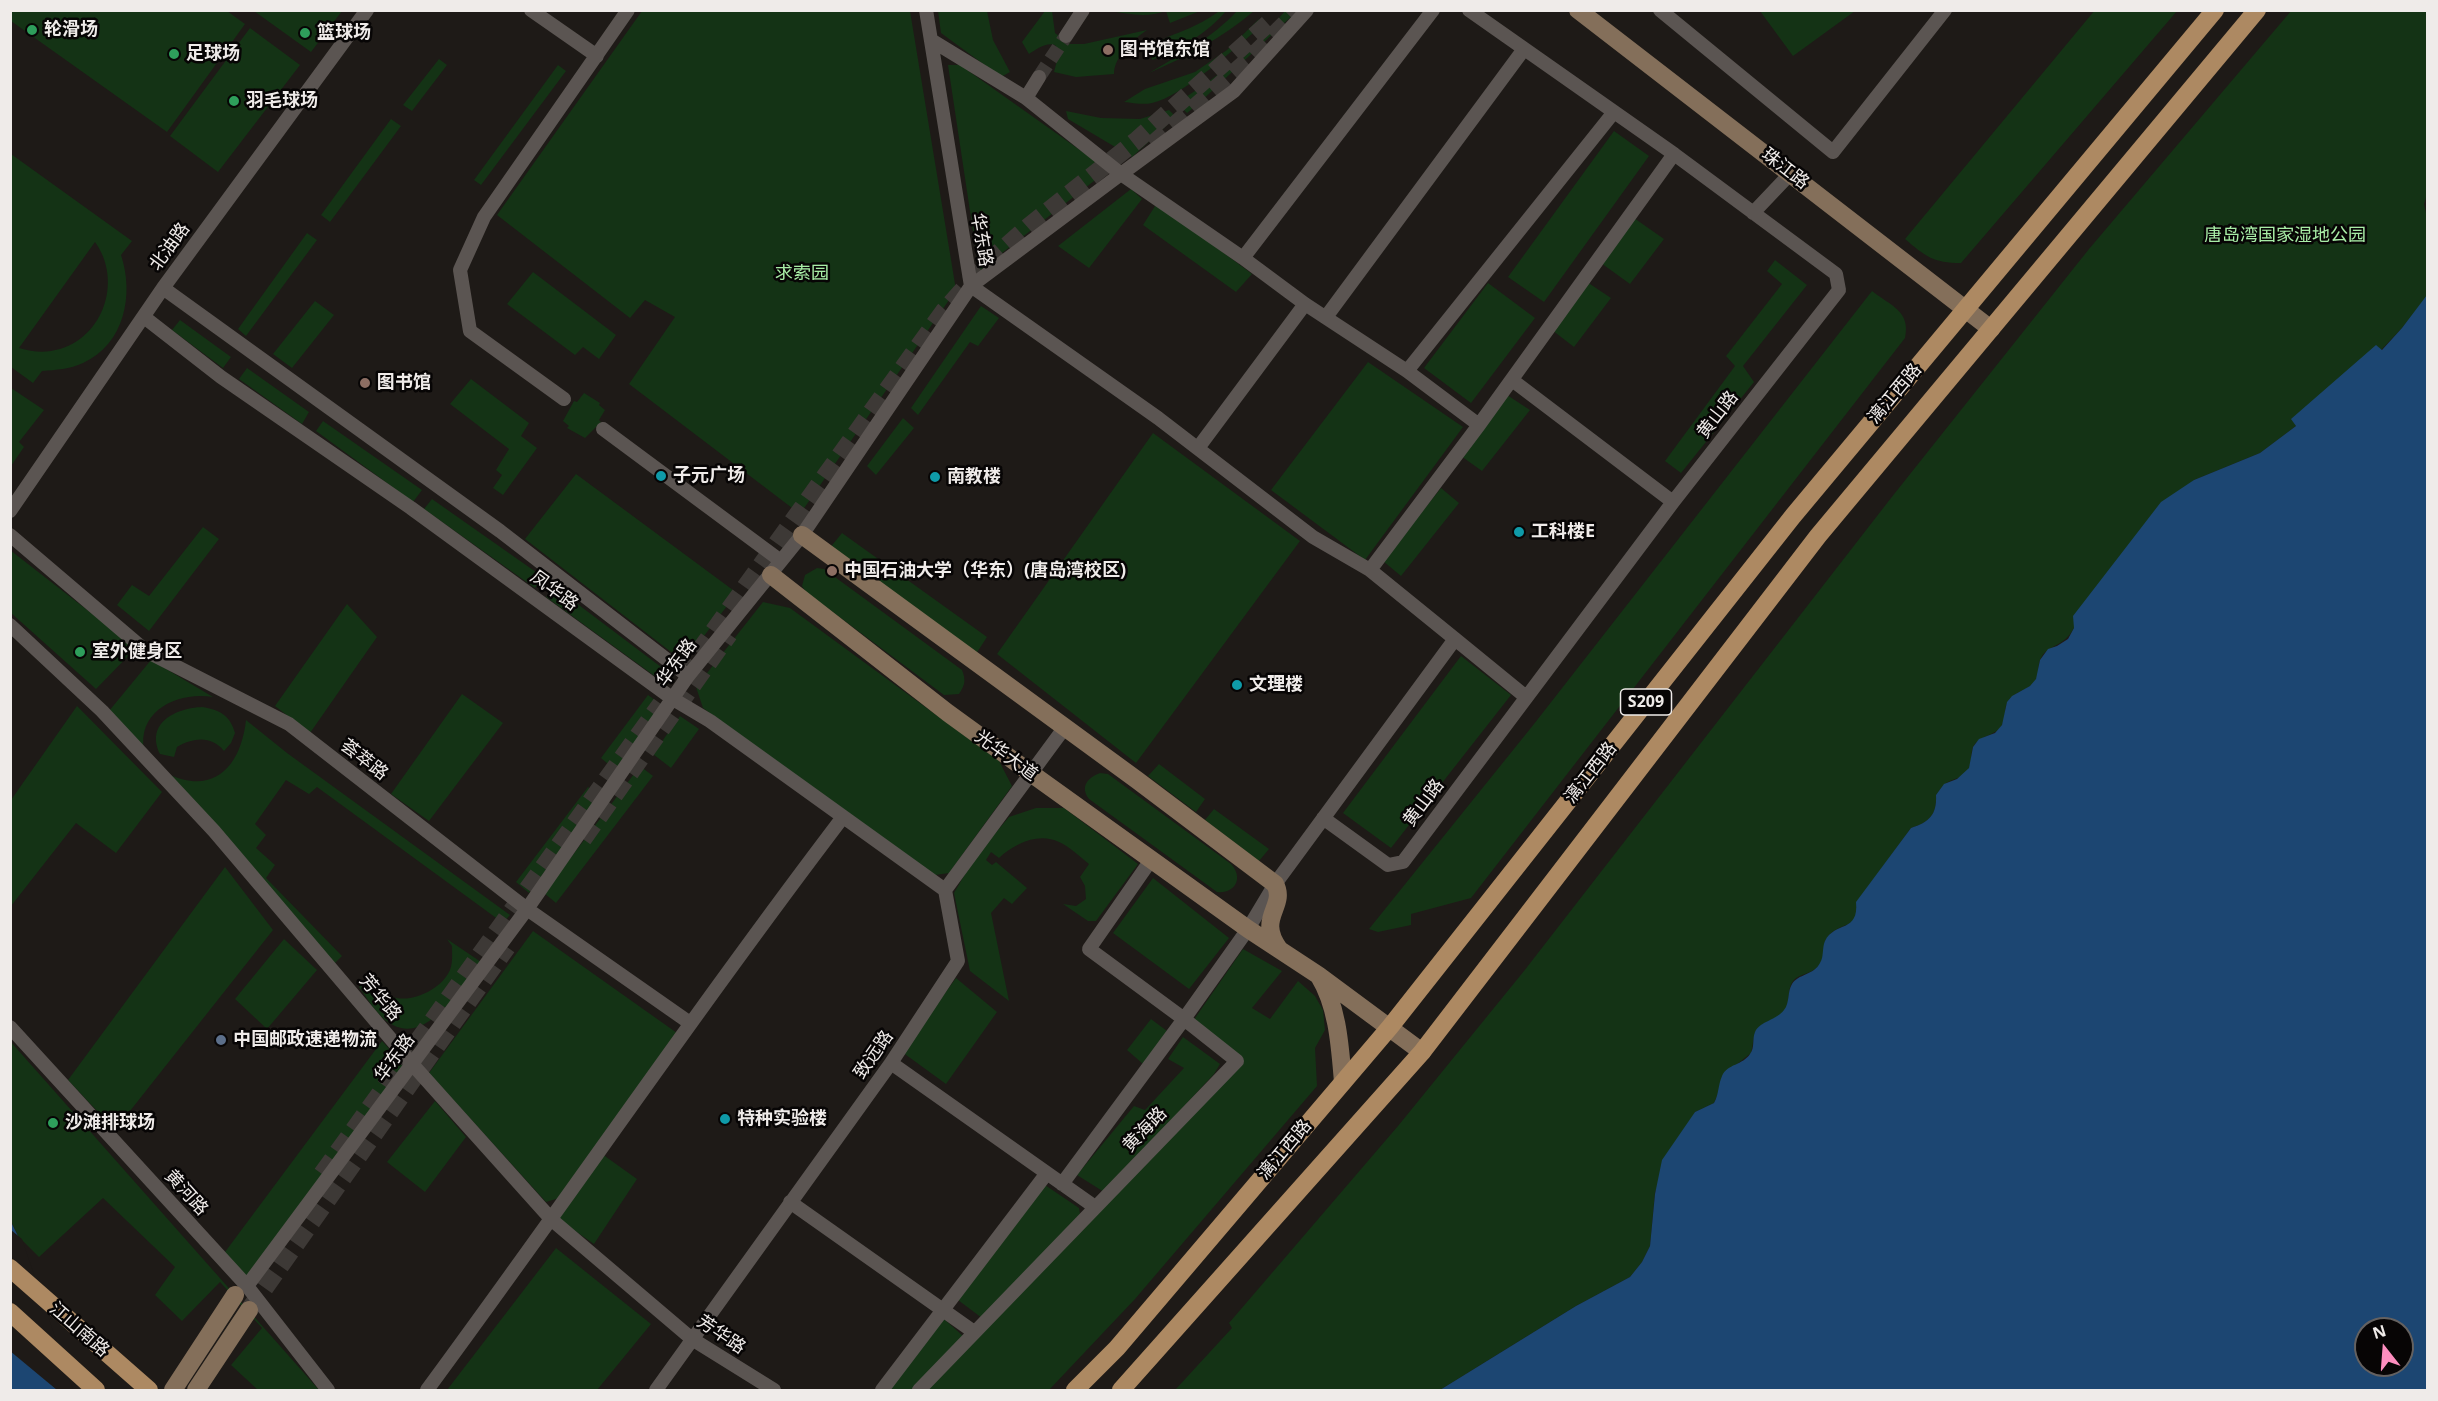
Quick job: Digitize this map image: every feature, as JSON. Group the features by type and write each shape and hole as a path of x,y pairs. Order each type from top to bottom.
{"main road":[{"name":"漓江西路","path":"1075,1390 1117,1348 1390,1027 1792,516 2215,10"},
{"name":"漓江西路","path":"1121,1390 1422,1052 1818,537 2257,10"},
{"name":"江山南路","path":"10,1268 149,1390"},
{"name":"江山南路","path":"10,1312 96,1390"}],"street":[{"name":"北油路","path":"10,511 163,288 367,10"},
{"path":"531,10 597,56"},
{"path":"564,399 470,331 460,270 483,217 628,10"},
{"name":"华东路","path":"241,1291 413,1065 527,909 688,676 802,535 971,286 926,10"},
{"path":"1066,36 1083,10"},
{"path":"1307,10 1234,91 971,286 1198,448 1313,537 1370,570 1526,697"},
{"path":"1243,258 1433,10"},
{"name":"黄山路","path":"1323,818 1388,865 1402,862 1673,502 1839,290 1836,274 1674,154 1469,10"},
{"name":"珠江路","path":"1578,10 1991,328"},
{"path":"1660,10 1833,152 1945,10"},
{"path":"931,40 1026,98 1121,174 1305,304 1407,371 1479,425"},
{"path":"1326,317 1524,49"},
{"path":"1026,98 1039,77"},
{"path":"1407,371 1614,112"},
{"path":"1370,570 1512,380 1674,154"},
{"path":"1753,213 1790,174"},
{"name":"凤华路","path":"163,288 500,531 688,676"},
{"path":"1198,448 1305,304"},
{"name":"凤华路","path":"144,317 221,377 411,508 673,699 710,721 945,890"},
{"path":"1512,380 1673,502"},
{"name":"光华大道","path":"603,429 776,568 948,713 1151,860 1318,975 1422,1052"},
{"name":"荟萃路","path":"10,535 146,651 289,724 527,909 690,1023"},
{"path":"802,535 1275,884 1278,901 1272,911 1269,927 1272,938 1280,950"},
{"name":"芳华路","path":"10,625 102,711 214,831 413,1065 552,1220 692,1339 774,1390"},
{"path":"1062,1184 1184,1019 1248,928 1275,884 1455,639"},
{"path":"945,890 1065,727"},
{"path":"427,1390 552,1220 690,1023 843,817"},
{"path":"1151,860 1089,949 1184,1019"},
{"name":"致远路","path":"656,1390 891,1063 958,961 945,890"},
{"path":"1318,975 1327,989 1334,1013 1343,1082"},
{"name":"黄海路","path":"919,1390 1237,1061 1184,1019"},
{"name":"黄河路","path":"10,1026 328,1390"},
{"path":"891,1063 1095,1207"},
{"path":"882,1390 1047,1173"},
{"path":"790,1202 974,1332"},
{"path":"173,1390 241,1291"},
{"path":"196,1390 249,1310"}],"green space":[{"path":"1200,10 1170,23 1166,11 1145,15 1109,11"},
{"path":"1221,10 1226,11 1202,34 1183,46 1152,60 1151,50 1161,41"},
{"path":"1286,10 1297,11 1197,105 1187,113 1181,107 1181,100 1237,59"},
{"path":"2095,10 2177,11 1961,263 1936,260 1918,250 1905,239"},
{"path":"10,11 227,11 245,24 167,132 11,21"},
{"name":"篮球场","path":"254,11 342,11 311,52"},
{"name":"求索园","path":"642,11 910,11 956,290 800,514 629,384 675,317 645,300 630,318 497,215"},
{"path":"938,11 987,11 993,40 1010,72 1001,77 941,33"},
{"path":"1045,11 1052,11 1055,33 1069,44 1084,44 1147,30 1121,55 1114,74 1076,77 1054,72 1059,53 1055,45 1045,45 1029,54 1022,42"},
{"path":"1237,11 1254,11 1230,30 1204,46 1149,73 1207,37"},
{"path":"1760,11 1855,11 1793,56"},
{"name":"唐岛湾国家湿地公园","path":"2291,11 2427,11 2428,191 2424,204 2428,222 2428,295 2402,328 2381,350 2377,346 2292,419 2296,426 2260,453 2194,480 2070,634 2044,654 2040,660 2036,680 2010,699 1999,729 1976,743 1968,770 1942,787 1936,795 1935,808 1931,817 1911,828 1857,902 1856,917 1853,921 1827,938 1820,964 1793,981 1783,1013 1759,1027 1755,1033 1751,1053 1722,1076 1714,1103 1695,1112 1655,1192 1650,1246 1642,1262 1630,1277 1576,1306 1440,1390 1175,1390 1232,1328 1229,1323 1398,1126 1524,971 1891,498 2089,249"},
{"path":"1259,19 1259,28 1193,82 1164,99 1152,103 1124,102 1145,89 1195,72 1227,50"},
{"name":"羽毛球场","path":"250,28 300,65 218,172 170,136"},
{"path":"439,59 447,65 412,111 403,105"},
{"path":"558,65 566,71 481,185 474,180"},
{"path":"948,65 960,65 1108,170 979,271"},
{"path":"1169,110 1176,117 1132,157 1068,119 1066,111 1101,118 1140,119"},
{"path":"391,119 401,126 330,222 321,215"},
{"path":"1614,131 1649,156 1544,302 1508,277"},
{"path":"11,154 132,241 121,255 126,286 123,316 108,344 97,355 83,363 58,370 42,371 33,383 11,367","holes":["95,242 104,258 108,275 107,292 103,308 95,324 69,346 43,352 19,348"]},
{"path":"1131,189 1142,199 1089,268 1058,246"},
{"path":"1157,203 1252,274 1236,292 1143,225"},
{"path":"1634,218 1664,239 1630,284 1601,263"},
{"path":"307,233 317,240 246,336 238,329"},
{"path":"1775,260 1807,285 1743,366 1754,382 1681,473 1665,461 1735,366 1726,356 1782,284 1767,271"},
{"path":"533,272 616,335 599,359 583,347 575,355 507,304"},
{"path":"1587,282 1611,298 1574,347 1552,330"},
{"path":"1488,283 1535,318 1471,403 1424,368"},
{"path":"1872,291 1902,315 1905,321 1905,338 1471,898 1411,914 1411,925 1378,932 1369,929 1534,724"},
{"path":"315,301 334,315 292,368 273,354"},
{"path":"981,306 999,318 978,346 970,342 918,415 911,408"},
{"path":"180,320 231,357 223,368 172,330"},
{"path":"1368,362 1463,427 1365,560 1271,490"},
{"path":"247,368 309,412 302,424 239,379"},
{"path":"471,379 529,423 521,436 537,448 503,495 493,488 502,475 496,470 509,449 450,404"},
{"path":"11,388 44,410 19,442 24,447 11,466"},
{"path":"584,393 600,403 599,405 605,410 599,420 601,422 585,438 567,428 569,426 563,421 574,401 577,402"},
{"path":"1507,395 1530,410 1482,471 1461,456"},
{"path":"903,418 914,428 876,475 867,466"},
{"path":"323,421 422,490 413,502 316,431"},
{"path":"1153,433 1300,541 1136,763 997,654"},
{"path":"576,474 737,593 684,662 525,539"},
{"path":"1441,488 1459,503 1401,576 1383,561"},
{"path":"432,499 543,577 535,588 424,509"},
{"path":"203,527 219,539 149,631 117,605 132,585 149,596"},
{"path":"842,533 987,637 976,654 829,549"},
{"path":"10,550 136,648 96,689 11,613"},
{"path":"817,568 824,569 962,670 964,682 959,694 944,695 806,592 802,586 805,575"},
{"path":"555,587 673,676 667,685 546,597"},
{"path":"763,602 790,608 999,761 1012,786 949,873 935,875 703,708 696,687"},
{"path":"347,604 377,637 310,733 275,706"},
{"path":"1461,656 1511,695 1391,848 1343,813"},
{"path":"151,660 213,697 187,697 163,706 147,724 144,750 109,711"},
{"path":"462,694 503,723 429,821 391,794"},
{"path":"648,695 662,705 615,770 601,758"},
{"path":"77,706 162,792 116,853 76,823 11,906 11,800"},
{"path":"202,707 223,714 233,727 235,733 231,743 224,751 208,740 195,740 177,747 174,757 160,754 156,743 157,734 166,719 182,710"},
{"path":"680,716 699,729 671,768 653,754"},
{"path":"246,720 287,753 510,915 503,923 317,787 309,794 286,780 255,824 266,835 256,848 275,865 266,878 342,956 334,964 168,774 185,780 199,781 223,772 232,763 238,751"},
{"path":"1159,764 1205,799 1196,812 1148,776"},
{"path":"640,766 653,776 556,903 544,893"},
{"path":"1100,773 1108,774 1231,864 1237,875 1233,888 1217,892 1089,799 1085,791 1086,783"},
{"path":"588,787 600,795 529,893 516,882"},
{"path":"1036,808 1064,808 1138,864 1096,921 1088,921 1063,904 1076,906 1086,899 1085,886 1080,877 1089,864 1071,849 1059,842 1043,838 1019,844 999,858 991,852 986,860 992,865 996,862 1027,888 1012,904 1004,898 991,913 1009,1001 970,971 954,893 975,857 1009,817"},
{"path":"1214,809 1269,849 1259,861 1205,820"},
{"path":"225,867 273,930 115,1130 68,1080"},
{"path":"1153,878 1229,938 1189,989 1113,933"},
{"path":"533,931 677,1033 559,1198 546,1202 429,1073"},
{"path":"284,939 317,970 267,1029 235,999"},
{"path":"447,939 481,962 454,997 432,1019 419,1026 406,1029 388,1022 374,1008 359,987 367,979 390,996 407,998 424,994 440,983 450,970 452,946"},
{"path":"1243,949 1282,971 1252,1008 1270,1019 1298,981 1315,996 1323,1010 1325,1030 1315,1048 1317,1086 1135,1299 1049,1390 924,1390 1239,1062 1193,1021"},
{"path":"956,978 997,1012 946,1084 902,1052"},
{"path":"1151,1019 1167,1031 1143,1064 1127,1050"},
{"path":"1183,1037 1220,1064 1214,1074 1104,1192 1077,1175 1134,1106 1145,1110 1184,1068 1168,1059"},
{"path":"10,1041 319,1390 258,1390 231,1365 262,1328 220,1282 182,1321 155,1295 175,1267 103,1198 39,1257 18,1236 10,1219"},
{"path":"382,1041 405,1066 246,1277 225,1252"},
{"path":"435,1101 466,1137 425,1192 387,1162"},
{"path":"602,1154 637,1179 594,1244 558,1219"},
{"path":"1045,1185 1079,1208 1080,1214 982,1318 958,1300"},
{"path":"556,1248 651,1324 597,1390 447,1390"},
{"path":"944,1319 963,1336 911,1390 888,1390"}],"water":[{"path":"2427,295 2427,1390 1440,1390 1576,1306 1630,1277 1642,1262 1650,1246 1655,1194 1662,1160 1695,1112 1714,1103 1724,1072 1750,1054 1757,1028 1784,1010 1792,984 1820,963 1824,943 1829,935 1850,923 1854,918 1856,902 1911,828 1931,817 1935,808 1936,795 1944,784 1957,779 1969,768 1973,747 1979,739 1995,733 2002,725 2007,702 2036,679 2040,660 2048,649 2068,639 2074,628 2073,616 2161,502 2194,480 2260,453 2296,426 2291,419 2376,345 2382,350"},
{"path":"10,1220 18,1236 70,1390 11,1390"}],"pier":[{"path":"11,1230 22,1239 73,1390 57,1390 10,1351"}],"tunnel":[{"path":"1152,145 1252,57 1299,10"},
{"path":"682,675 944,311 987,263 1028,227 1137,140 1270,22"},
{"path":"1039,77 1066,36"},
{"path":"583,839 729,634"},
{"path":"322,1174 661,704"},
{"path":"249,1310 507,947"}],"place":[{"name":"轮滑场","path":"32,30"},
{"name":"篮球场","path":"305,33"},
{"name":"图书馆东馆","path":"1108,50"},
{"name":"足球场","path":"174,54"},
{"name":"羽毛球场","path":"234,101"},
{"name":"图书馆","path":"365,383"},
{"name":"子元广场","path":"661,476"},
{"name":"南教楼","path":"935,477"},
{"name":"工科楼E","path":"1519,532"},
{"name":"中国石油大学（华东）(唐岛湾校区)","path":"832,571"},
{"name":"室外健身区","path":"80,652"},
{"name":"文理楼","path":"1237,685"},
{"name":"中国邮政速递物流","path":"221,1040"},
{"name":"特种实验楼","path":"725,1119"},
{"name":"沙滩排球场","path":"53,1123"}]}
